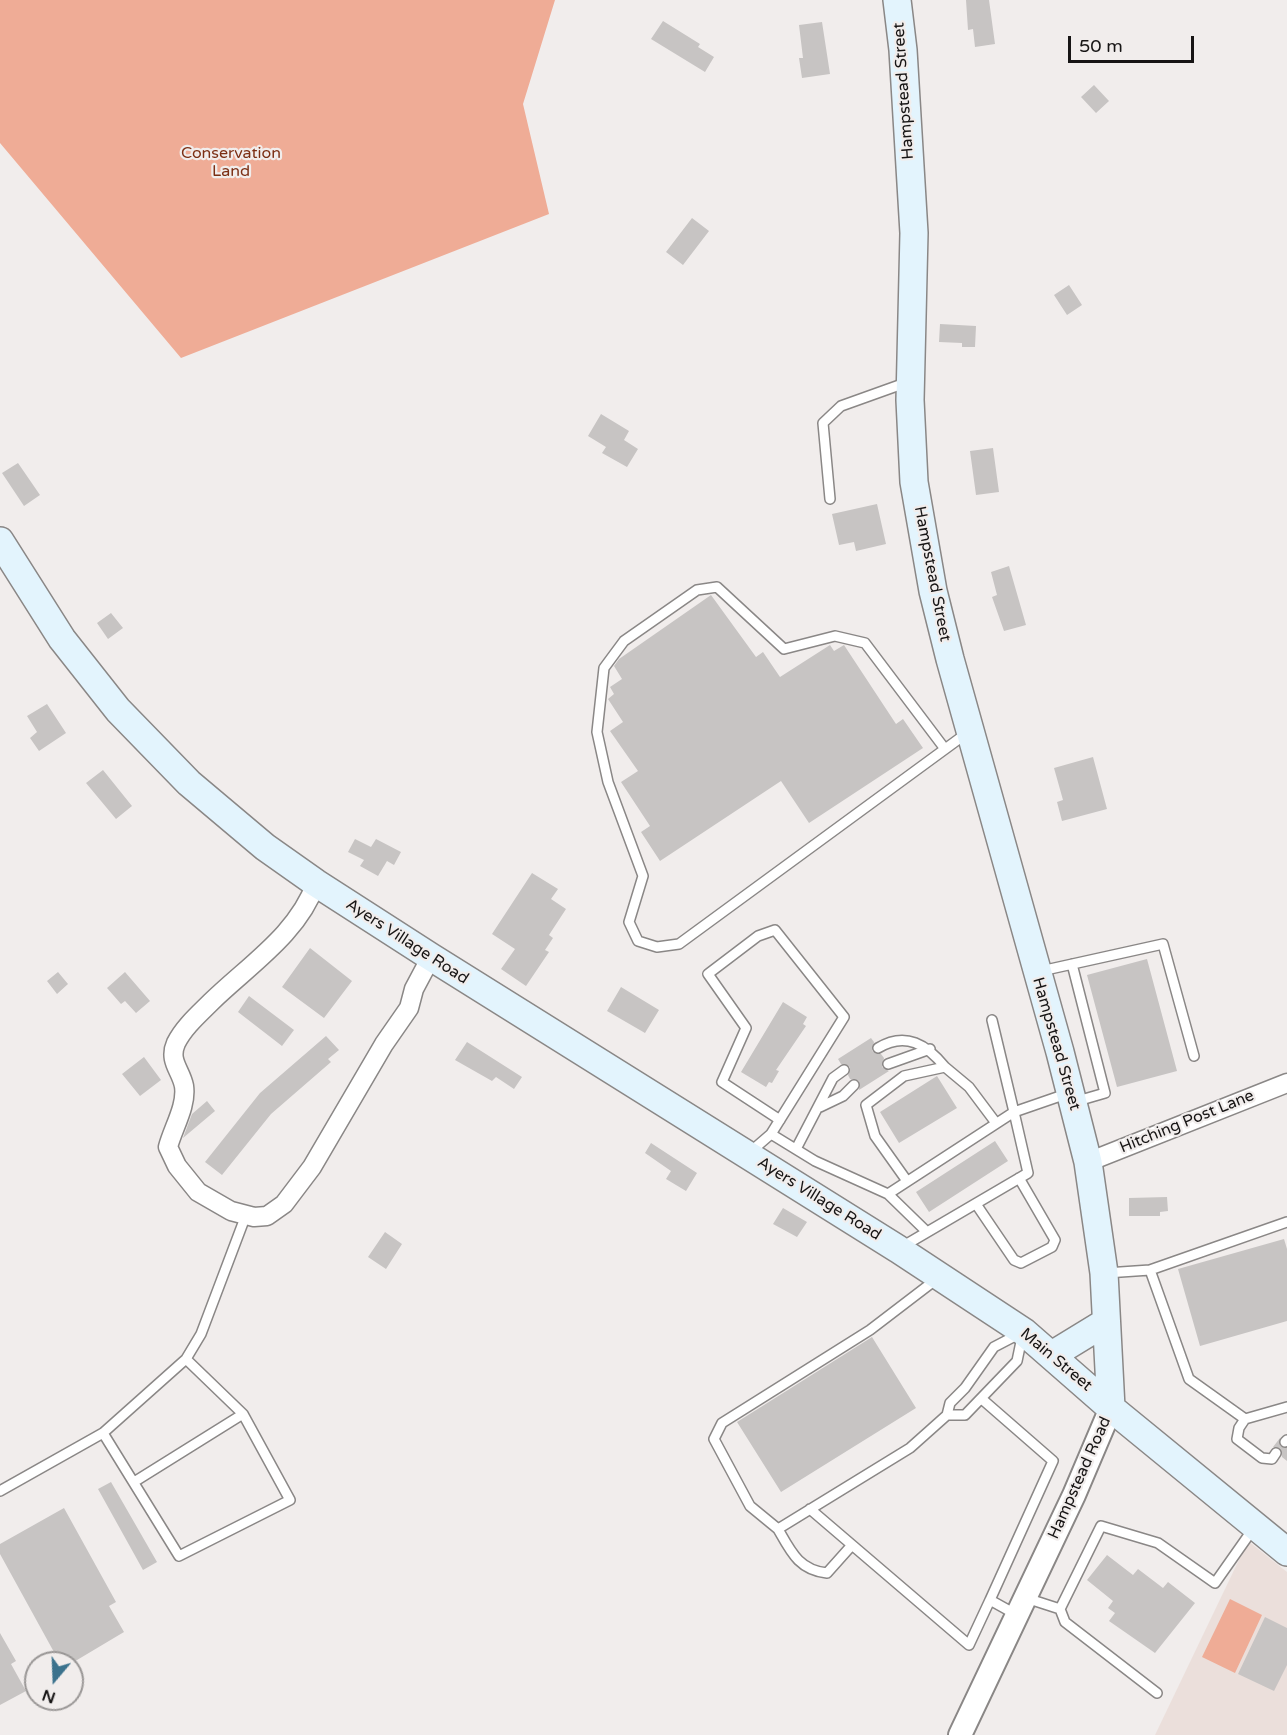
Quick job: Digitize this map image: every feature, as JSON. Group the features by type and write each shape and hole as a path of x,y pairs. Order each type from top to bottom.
{"main road":[{"name":"Hampstead Street","path":"897,0 906,81 914,233 910,382 914,472 923,534 933,591 969,732 1081,1132"},
{"name":"Ayers Village Road","path":"0,541 62,639 118,710 151,747 223,813 316,883 898,1249"},
{"name":"Hampstead Road","path":"1081,1132 1088,1162 1104,1273 1111,1408"},
{"name":"Main Street","path":"898,1249 1024,1332 1111,1408 1287,1552"},
{"path":"1052,1355 1106,1322"}],"street":[{"path":"316,883 309,903 284,935 194,1018 176,1044 173,1057 183,1084 184,1096 168,1147 177,1166 198,1192 231,1211 246,1215 267,1216 284,1204 312,1167 384,1044 409,1008 414,988 431,957"},
{"name":"Hitching Post Lane","path":"1088,1162 1287,1083"},
{"name":"Hampstead Road","path":"960,1735 1074,1495 1111,1408"}],"lane":[{"path":"830,499 823,423 841,406 910,382"},
{"path":"945,749 865,643 835,636 784,649 717,587 697,590 624,640 604,668 597,732 608,782 643,876 629,922 638,941 657,947 679,944 969,732"},
{"path":"747,1155 771,1134 780,1120 844,1017 775,930 758,936 708,974 746,1028 722,1082 780,1120"},
{"path":"1036,972 1163,944 1194,1056"},
{"path":"888,1194 1014,1112 1072,1098 1105,1093 1072,964"},
{"path":"898,1249 1028,1173 992,1020"},
{"path":"878,1048 890,1041 910,1041 930,1049 945,1067 969,1087 996,1123"},
{"path":"888,1064 930,1049"},
{"path":"907,1181 875,1137 866,1105 904,1076 945,1067"},
{"path":"796,1149 820,1107 833,1078 844,1070"},
{"path":"820,1107 843,1096 854,1085"},
{"path":"771,1134 796,1149 888,1194 927,1232"},
{"path":"976,1204 1014,1260 1021,1263 1052,1247 1055,1240 1019,1178"},
{"path":"0,1491 103,1433 186,1359 201,1334 246,1215"},
{"path":"1104,1273 1150,1270 1287,1221"},
{"path":"1150,1270 1189,1379 1245,1419"},
{"path":"852,1545 828,1573 810,1571 791,1552 778,1529 750,1506 714,1439 722,1423 870,1330 940,1276"},
{"path":"778,1529 910,1448 947,1415 950,1403 965,1388 994,1347 1024,1332"},
{"path":"947,1415 965,1415 983,1400 1017,1361 1024,1332"},
{"path":"103,1433 179,1556 290,1500 243,1414 186,1359"},
{"path":"810,1509 969,1645 1053,1461 983,1400"},
{"path":"1276,1453 1272,1459 1262,1458 1237,1439 1239,1428 1245,1419 1287,1407"},
{"path":"134,1482 243,1414"},
{"path":"1157,1693 1065,1622 1060,1610 1101,1526 1158,1543 1215,1583 1255,1526"},
{"path":"990,1600 1060,1610"}],"shaded area":[{"path":"1248,1541 1287,1572 1287,1735 1155,1735"}],"green space":[{"name":"Conservation Land","path":"0,0 555,0 523,104 549,214 181,358 0,143"},
{"path":"1230,1599 1262,1615 1235,1673 1202,1657"}],"building":[{"path":"966,0 989,0 995,44 975,47 973,29 968,30"},
{"path":"663,21 700,44 698,47 714,57 705,72 651,39"},
{"path":"822,22 830,74 802,78 799,58 803,58 799,25"},
{"path":"1094,85 1109,101 1096,113 1081,97"},
{"path":"692,218 709,231 683,265 666,252"},
{"path":"1069,285 1082,305 1067,315 1054,295"},
{"path":"940,324 976,326 975,347 962,347 962,343 939,342"},
{"path":"601,414 629,431 624,440 638,449 627,467 602,453 606,447 588,436"},
{"path":"993,448 999,492 976,495 970,451"},
{"path":"18,463 40,495 24,506 2,473"},
{"path":"877,504 886,544 856,551 854,542 839,545 832,514"},
{"path":"1009,566 1026,625 1004,631 992,597 997,595 991,572"},
{"path":"711,595 756,657 763,652 780,677 830,645 834,651 844,645 896,724 903,719 923,748 809,823 781,781 660,861 641,832 650,826 621,782 638,771 610,731 623,722 608,699 614,694 610,687 622,679 614,666 619,659"},
{"path":"111,613 123,628 108,639 97,623"},
{"path":"47,704 66,733 39,751 30,738 37,732 27,716"},
{"path":"1093,757 1107,809 1062,821 1057,802 1063,800 1054,768"},
{"path":"103,770 132,806 116,819 86,783"},
{"path":"355,839 371,847 376,839 401,852 394,865 387,861 378,876 360,866 364,860 348,852"},
{"path":"532,873 558,889 551,899 566,909 549,935 553,938 545,950 549,952 526,986 501,969 515,949 492,934"},
{"path":"310,948 352,981 324,1018 282,987"},
{"path":"1147,959 1177,1071 1117,1087 1087,975"},
{"path":"58,972 68,984 57,994 47,981"},
{"path":"125,972 150,1001 136,1013 125,1001 121,1004 107,988"},
{"path":"621,987 659,1010 645,1033 607,1011"},
{"path":"249,996 294,1030 282,1046 238,1012"},
{"path":"783,1002 807,1017 803,1024 806,1026 776,1070 779,1071 772,1083 769,1082 766,1087 741,1072"},
{"path":"326,1036 339,1050 328,1059 331,1062 271,1114 222,1175 205,1162 260,1093"},
{"path":"871,1038 874,1042 872,1051 881,1054 884,1058 882,1067 889,1071 859,1090 859,1081 850,1079 848,1075 850,1067 841,1064 838,1059"},
{"path":"467,1042 522,1077 514,1089 496,1077 492,1081 455,1060"},
{"path":"144,1057 161,1080 140,1096 122,1074"},
{"path":"937,1076 957,1108 899,1143 880,1112"},
{"path":"207,1101 215,1111 183,1138 192,1114"},
{"path":"995,1141 1008,1161 929,1212 916,1192"},
{"path":"651,1143 697,1173 686,1191 666,1179 671,1171 645,1153"},
{"path":"1167,1197 1168,1211 1160,1212 1160,1216 1129,1216 1129,1198"},
{"path":"783,1208 807,1222 797,1237 773,1224"},
{"path":"385,1232 402,1244 386,1269 368,1257"},
{"path":"1284,1239 1287,1249 1287,1321 1200,1346 1178,1269"},
{"path":"872,1337 916,1408 781,1492 737,1422"},
{"path":"1280,1438 1280,1446 1287,1448 1287,1461 1282,1457 1280,1448 1273,1447"},
{"path":"111,1482 157,1562 143,1570 98,1489"},
{"path":"64,1508 116,1602 109,1606 124,1632 84,1656 84,1651 53,1651 0,1554 0,1544"},
{"path":"1107,1555 1133,1575 1138,1569 1163,1588 1168,1582 1195,1603 1155,1653 1109,1621 1115,1613 1108,1608 1113,1601 1087,1580"},
{"path":"1265,1617 1287,1628 1287,1665 1274,1691 1238,1674"},
{"path":"0,1633 16,1661 11,1664 24,1687 24,1692 0,1705"}]}
